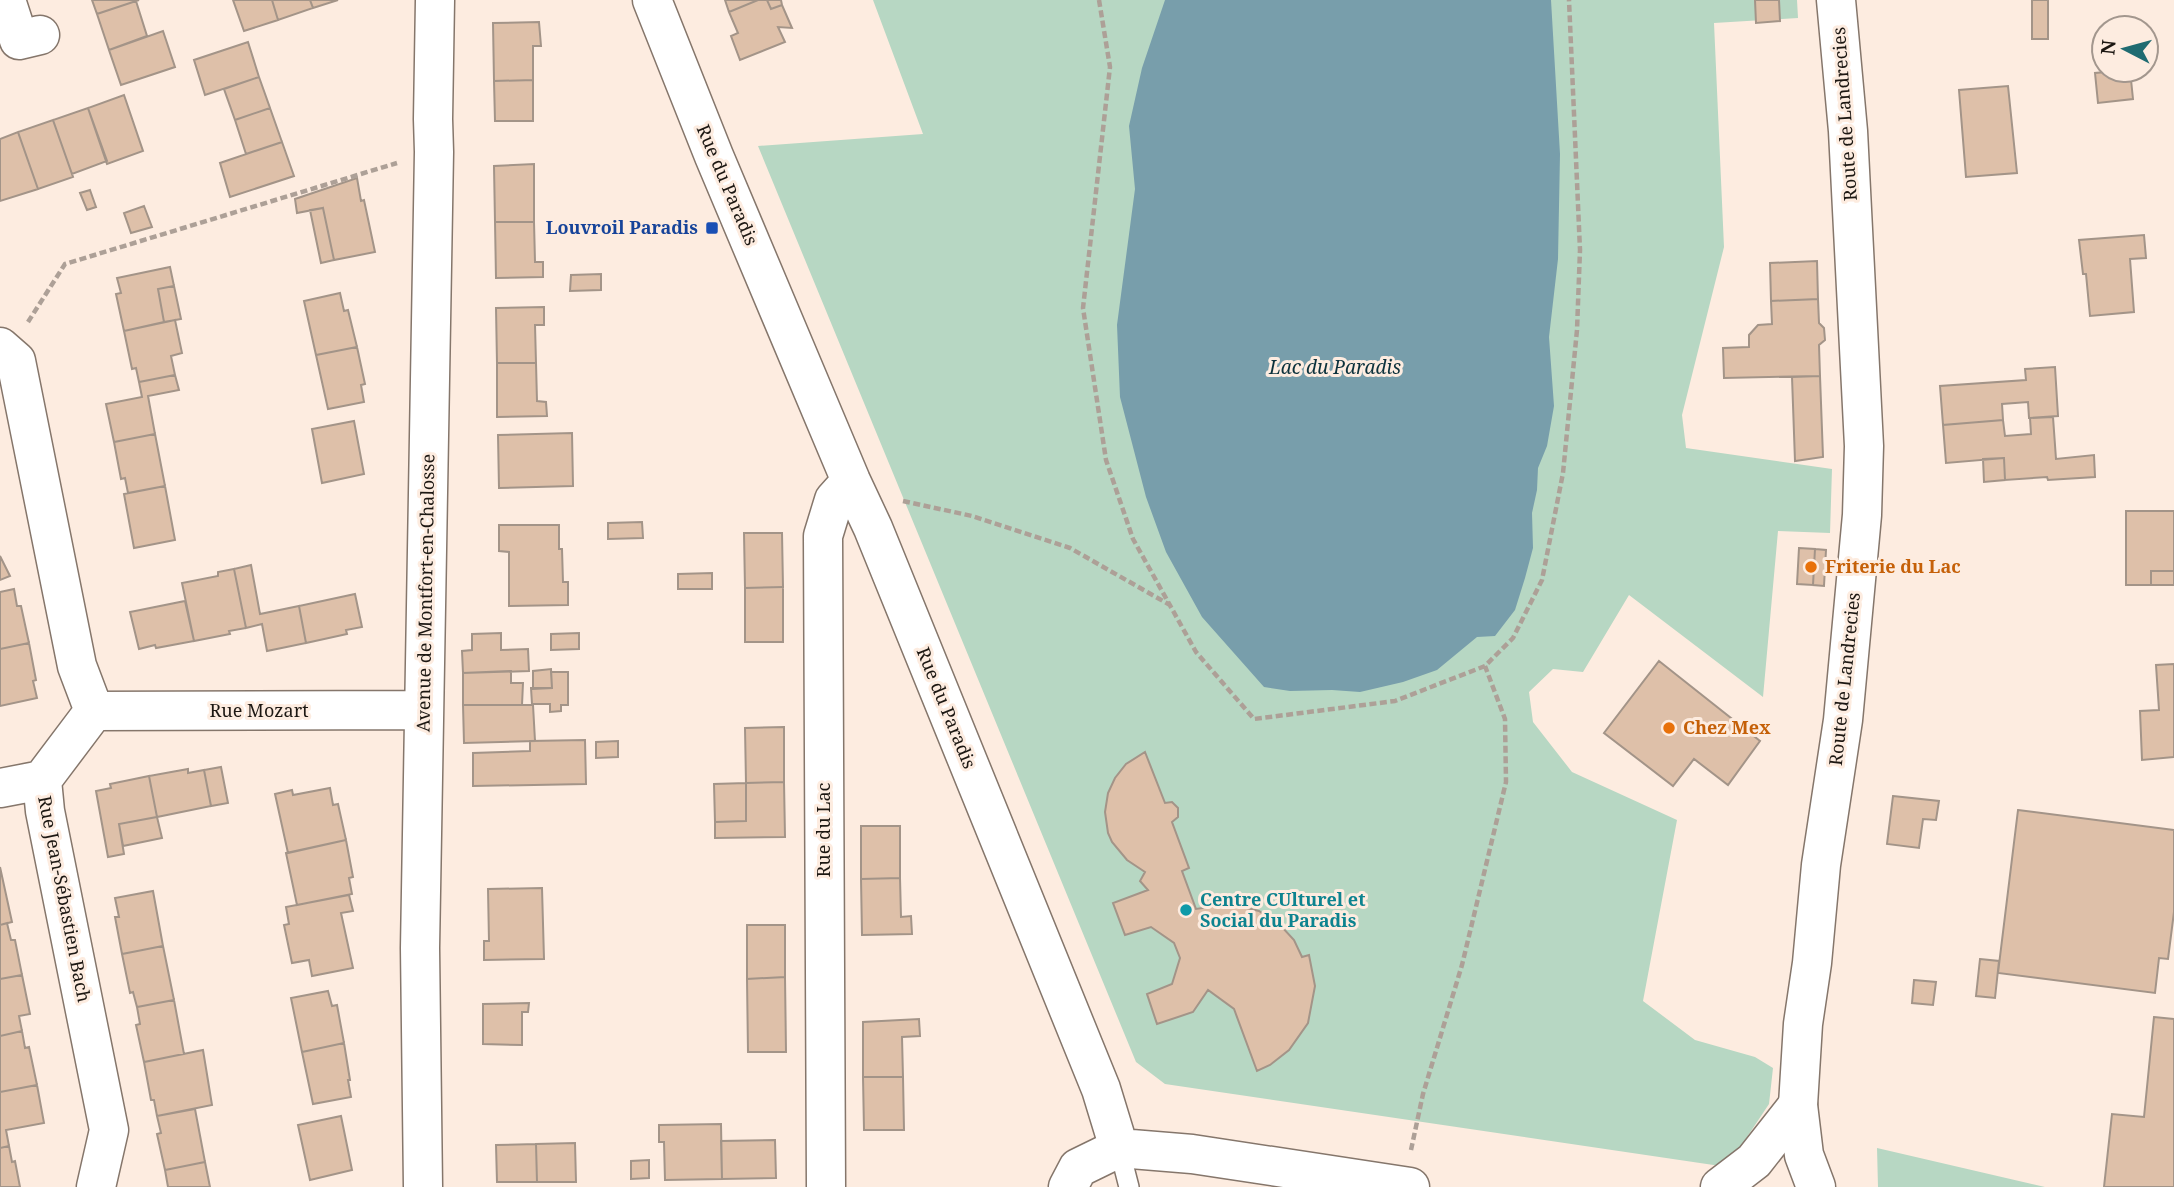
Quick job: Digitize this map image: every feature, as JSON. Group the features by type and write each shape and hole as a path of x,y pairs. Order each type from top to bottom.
{"street":[{"path":"6,0 19,40 40,35"},
{"name":"Avenue de Montfort-en-Chalosse","path":"423,1187 420,948 435,0"},
{"name":"Rue du Paradis","path":"652,0 714,156 873,528 1096,1076 1119,1148"},
{"name":"Route de Landrecies","path":"1816,1187 1804,1155 1798,1105 1803,1024 1812,964 1821,865 1843,720 1862,515 1864,446 1849,145 1836,0"},
{"path":"4,350 16,361 77,666 94,711"},
{"name":"Rue du Lac","path":"826,1187 822,536 834,500 851,481"},
{"name":"Rue Mozart","path":"94,711 424,710"},
{"name":"Rue Jean-Sébastien Bach","path":"94,711 42,780 45,811 109,1130 96,1187"},
{"path":"0,788 42,780"},
{"path":"1720,1187 1754,1161 1798,1105"},
{"path":"1068,1187 1079,1168 1119,1148 1192,1154 1410,1187"}],"lane":[{"path":"1119,1148 1129,1187"}],"path":[{"path":"1099,0 1110,67 1083,308 1106,460 1133,539 1196,652 1254,719 1395,701 1485,666 1513,638 1542,580 1563,472 1577,330 1580,250 1569,0"},
{"path":"4,350 65,264 434,152"},
{"path":"900,501 972,516 1070,548 1170,606"},
{"path":"1403,1187 1423,1094 1462,965 1506,782 1505,719 1485,666"}],"green space":[{"path":"873,0 1797,0 1798,18 1714,23 1724,247 1682,415 1686,448 1832,469 1830,533 1778,531 1763,697 1629,595 1583,672 1553,669 1529,692 1533,722 1572,772 1677,820 1643,1001 1695,1040 1755,1057 1773,1068 1769,1104 1727,1167 1165,1084 1136,1062 758,146 923,134"},
{"path":"1877,1148 2045,1187 1878,1187"}],"water":[{"name":"Lac du Paradis","path":"1165,0 1551,0 1560,154 1558,259 1549,337 1554,406 1547,446 1538,468 1532,513 1533,548 1515,610 1495,636 1477,637 1437,670 1403,682 1360,692 1290,691 1264,687 1202,617 1166,552 1146,497 1120,397 1117,325 1135,189 1129,126 1142,68"}],"building":[{"path":"92,0 139,0 97,14"},
{"path":"233,0 272,0 278,20 244,31"},
{"path":"272,0 310,0 313,8 278,20"},
{"path":"310,0 338,0 313,8"},
{"path":"725,0 758,0 729,12"},
{"path":"758,0 767,0 771,9 782,5 792,28 778,27 785,42 740,60 731,36 738,33 729,12"},
{"path":"767,0 781,0 782,5 771,9"},
{"path":"1755,0 1779,0 1780,21 1756,23"},
{"path":"2032,0 2048,0 2048,39 2032,39"},
{"path":"136,1 147,36 109,50 97,14"},
{"path":"539,22 541,46 533,46 533,80 494,81 493,23"},
{"path":"163,31 175,67 121,85 109,50"},
{"path":"248,42 259,77 205,95 194,60"},
{"path":"259,77 270,108 235,120 224,89"},
{"path":"533,80 533,121 495,121 494,81"},
{"path":"2096,84 2131,84 2133,99 2098,103"},
{"path":"2008,86 2017,173 1966,177 1959,90"},
{"path":"124,95 143,151 107,164 88,108"},
{"path":"88,108 107,161 72,174 53,120"},
{"path":"270,108 282,142 246,154 235,120"},
{"path":"53,120 73,177 38,189 18,132"},
{"path":"18,132 38,189 0,201 0,139"},
{"path":"282,142 294,176 230,197 220,163"},
{"path":"534,164 534,222 495,222 494,166"},
{"path":"357,178 375,252 334,260 323,208 297,213 295,199"},
{"path":"90,190 96,207 87,210 80,193"},
{"path":"144,206 152,227 131,233 124,213"},
{"path":"323,208 334,260 321,263 310,210"},
{"path":"495,222 534,222 535,262 543,262 543,277 496,278"},
{"path":"2144,235 2146,258 2130,259 2134,312 2090,316 2079,240"},
{"path":"1817,261 1818,299 1771,301 1770,263"},
{"path":"170,267 174,286 158,289 164,322 124,331 116,294 121,293 117,278"},
{"path":"601,274 601,290 570,291 571,275"},
{"path":"174,286 181,319 164,322 158,289"},
{"path":"340,293 344,311 348,310 357,347 316,355 304,301"},
{"path":"1818,299 1819,323 1824,328 1825,340 1819,345 1820,376 1724,378 1723,348 1749,347 1749,335 1758,325 1772,324 1771,301"},
{"path":"544,307 544,325 535,325 536,363 497,363 496,308"},
{"path":"175,320 182,353 171,356 175,375 139,382 136,368 132,369 124,331"},
{"path":"357,347 365,384 361,385 364,402 328,409 316,355"},
{"path":"497,363 536,363 537,401 546,402 547,416 497,417"},
{"path":"2055,367 2058,416 2029,418 2028,402 2002,404 2003,420 1943,425 1940,386 2026,380 2025,369"},
{"path":"175,375 179,390 148,396 155,434 114,442 106,404 142,397 139,382"},
{"path":"1820,376 1823,457 1795,461 1792,377"},
{"path":"2053,417 2056,459 2094,455 2095,477 2005,480 2004,458 1946,463 1943,425 2003,420 2005,436 2031,434 2030,418"},
{"path":"354,421 364,474 322,483 312,429"},
{"path":"572,433 573,486 499,488 498,435"},
{"path":"155,434 165,486 128,493 125,478 121,479 114,442"},
{"path":"2004,458 2005,480 1984,482 1983,459"},
{"path":"165,486 175,540 134,548 124,494"},
{"path":"2126,511 2174,511 2174,571 2151,571 2151,585 2126,585"},
{"path":"642,522 643,538 608,539 608,523"},
{"path":"499,525 559,525 559,549 562,549 563,582 568,582 568,605 509,606 509,552 499,551"},
{"path":"744,533 782,533 783,587 745,588"},
{"path":"1799,548 1815,549 1813,585 1797,584"},
{"path":"1815,549 1826,550 1824,586 1813,585"},
{"path":"0,556 10,576 0,580"},
{"path":"251,565 260,614 299,606 306,643 267,651 262,624 246,628 234,569"},
{"path":"234,569 246,628 194,641 182,583 218,576 218,572"},
{"path":"2151,571 2174,571 2174,585 2151,585"},
{"path":"712,573 712,589 678,589 678,574"},
{"path":"783,587 783,642 745,642 745,588"},
{"path":"14,589 17,606 21,606 29,643 0,649 0,592"},
{"path":"355,594 362,627 346,630 347,634 306,643 299,606"},
{"path":"185,601 194,641 139,649 130,612"},
{"path":"501,633 501,650 528,649 529,671 463,673 462,651 472,650 472,634"},
{"path":"579,633 579,649 551,650 551,634"},
{"path":"29,643 37,698 0,706 0,649"},
{"path":"1659,661 1760,741 1728,785 1694,759 1673,786 1604,733"},
{"path":"2174,664 2174,757 2142,760 2140,711 2159,710 2156,665"},
{"path":"551,669 552,688 533,689 533,671"},
{"path":"511,671 511,683 523,683 522,705 463,705 463,673"},
{"path":"551,672 568,672 568,705 561,705 561,711 550,712 550,704 532,704 531,688 552,688"},
{"path":"463,705 533,705 535,741 464,743"},
{"path":"784,727 784,782 746,783 745,728"},
{"path":"585,740 586,784 473,786 473,753 530,751 530,741"},
{"path":"618,741 618,757 596,758 596,742"},
{"name":"Centre CUlturel et Social du Paradis","path":"1145,752 1165,803 1172,802 1178,808 1178,817 1172,822 1189,868 1182,871 1196,909 1231,904 1259,911 1282,927 1294,940 1302,957 1309,955 1315,986 1308,1023 1289,1050 1270,1065 1257,1071 1234,1009 1208,990 1193,1012 1157,1024 1147,994 1172,984 1180,958 1174,943 1151,927 1125,935 1113,903 1148,890 1140,881 1145,872 1127,860 1112,842 1105,812 1108,793 1115,778 1126,764"},
{"path":"221,767 228,803 211,806 204,770"},
{"path":"188,769 188,773 204,770 211,806 157,817 149,776"},
{"path":"149,776 157,817 119,824 124,854 108,857 96,791 111,788 110,784"},
{"path":"784,782 785,837 715,838 715,822 746,821 746,783"},
{"path":"746,783 746,821 715,822 714,784"},
{"path":"330,788 333,805 338,804 346,840 288,853 275,794 292,790 293,795"},
{"path":"1893,796 1939,801 1936,820 1923,819 1919,848 1887,844"},
{"path":"2018,810 2174,830 2174,912 2168,959 2159,958 2155,993 1998,973"},
{"path":"157,817 162,838 123,846 119,824"},
{"path":"861,826 900,826 900,878 861,879"},
{"path":"346,840 353,877 349,878 352,894 297,905 286,853"},
{"path":"0,867 12,922 0,925"},
{"path":"900,878 901,917 911,916 912,934 862,935 861,879"},
{"path":"542,888 544,959 484,960 484,941 489,941 488,889"},
{"path":"153,891 163,946 122,954 115,917 119,917 115,898"},
{"path":"349,895 353,911 341,913 353,968 312,976 309,960 292,963 284,925 289,924 286,907"},
{"path":"7,923 11,940 15,940 22,975 0,979 0,925"},
{"path":"747,925 785,925 785,977 747,979"},
{"path":"163,946 174,1000 137,1007 133,992 130,993 122,954"},
{"path":"1980,959 1999,961 1995,998 1976,996"},
{"path":"22,975 30,1014 19,1016 22,1031 0,1036 0,979"},
{"path":"785,977 786,1052 748,1052 747,979"},
{"path":"1914,980 1936,982 1933,1005 1912,1003"},
{"path":"328,991 332,1006 337,1005 344,1043 302,1052 291,998"},
{"path":"174,1000 184,1054 144,1062 136,1025 140,1024 137,1007"},
{"path":"529,1003 528,1012 522,1012 522,1045 483,1044 483,1004"},
{"path":"2154,1017 2174,1019 2174,1187 2104,1187 2112,1114 2144,1117"},
{"path":"919,1019 920,1036 902,1037 903,1077 863,1077 863,1022"},
{"path":"22,1031 25,1048 29,1047 37,1085 0,1092 0,1036"},
{"path":"344,1043 351,1097 313,1104 302,1052"},
{"path":"203,1050 212,1105 157,1116 144,1062"},
{"path":"863,1077 903,1077 904,1130 864,1130"},
{"path":"37,1085 44,1123 6,1130 9,1146 0,1148 0,1092"},
{"path":"195,1109 205,1162 165,1170 157,1134 161,1133 157,1116"},
{"path":"341,1116 352,1170 310,1180 298,1125"},
{"path":"721,1124 722,1179 665,1180 664,1142 659,1142 659,1125"},
{"path":"775,1140 776,1178 722,1179 721,1141"},
{"path":"575,1143 576,1182 537,1182 536,1144"},
{"path":"536,1144 537,1182 497,1182 496,1145"},
{"path":"9,1146 20,1187 0,1187 0,1148"},
{"path":"649,1160 649,1178 631,1179 631,1161"},
{"path":"205,1162 210,1187 168,1187 165,1170"}],"place":[{"name":"Louvroil Paradis","path":"712,228"},
{"name":"Friterie du Lac","path":"1811,567"},
{"name":"Chez Mex","path":"1669,728"},
{"name":"Centre CUlturel et Social du Paradis","path":"1186,910"}]}
